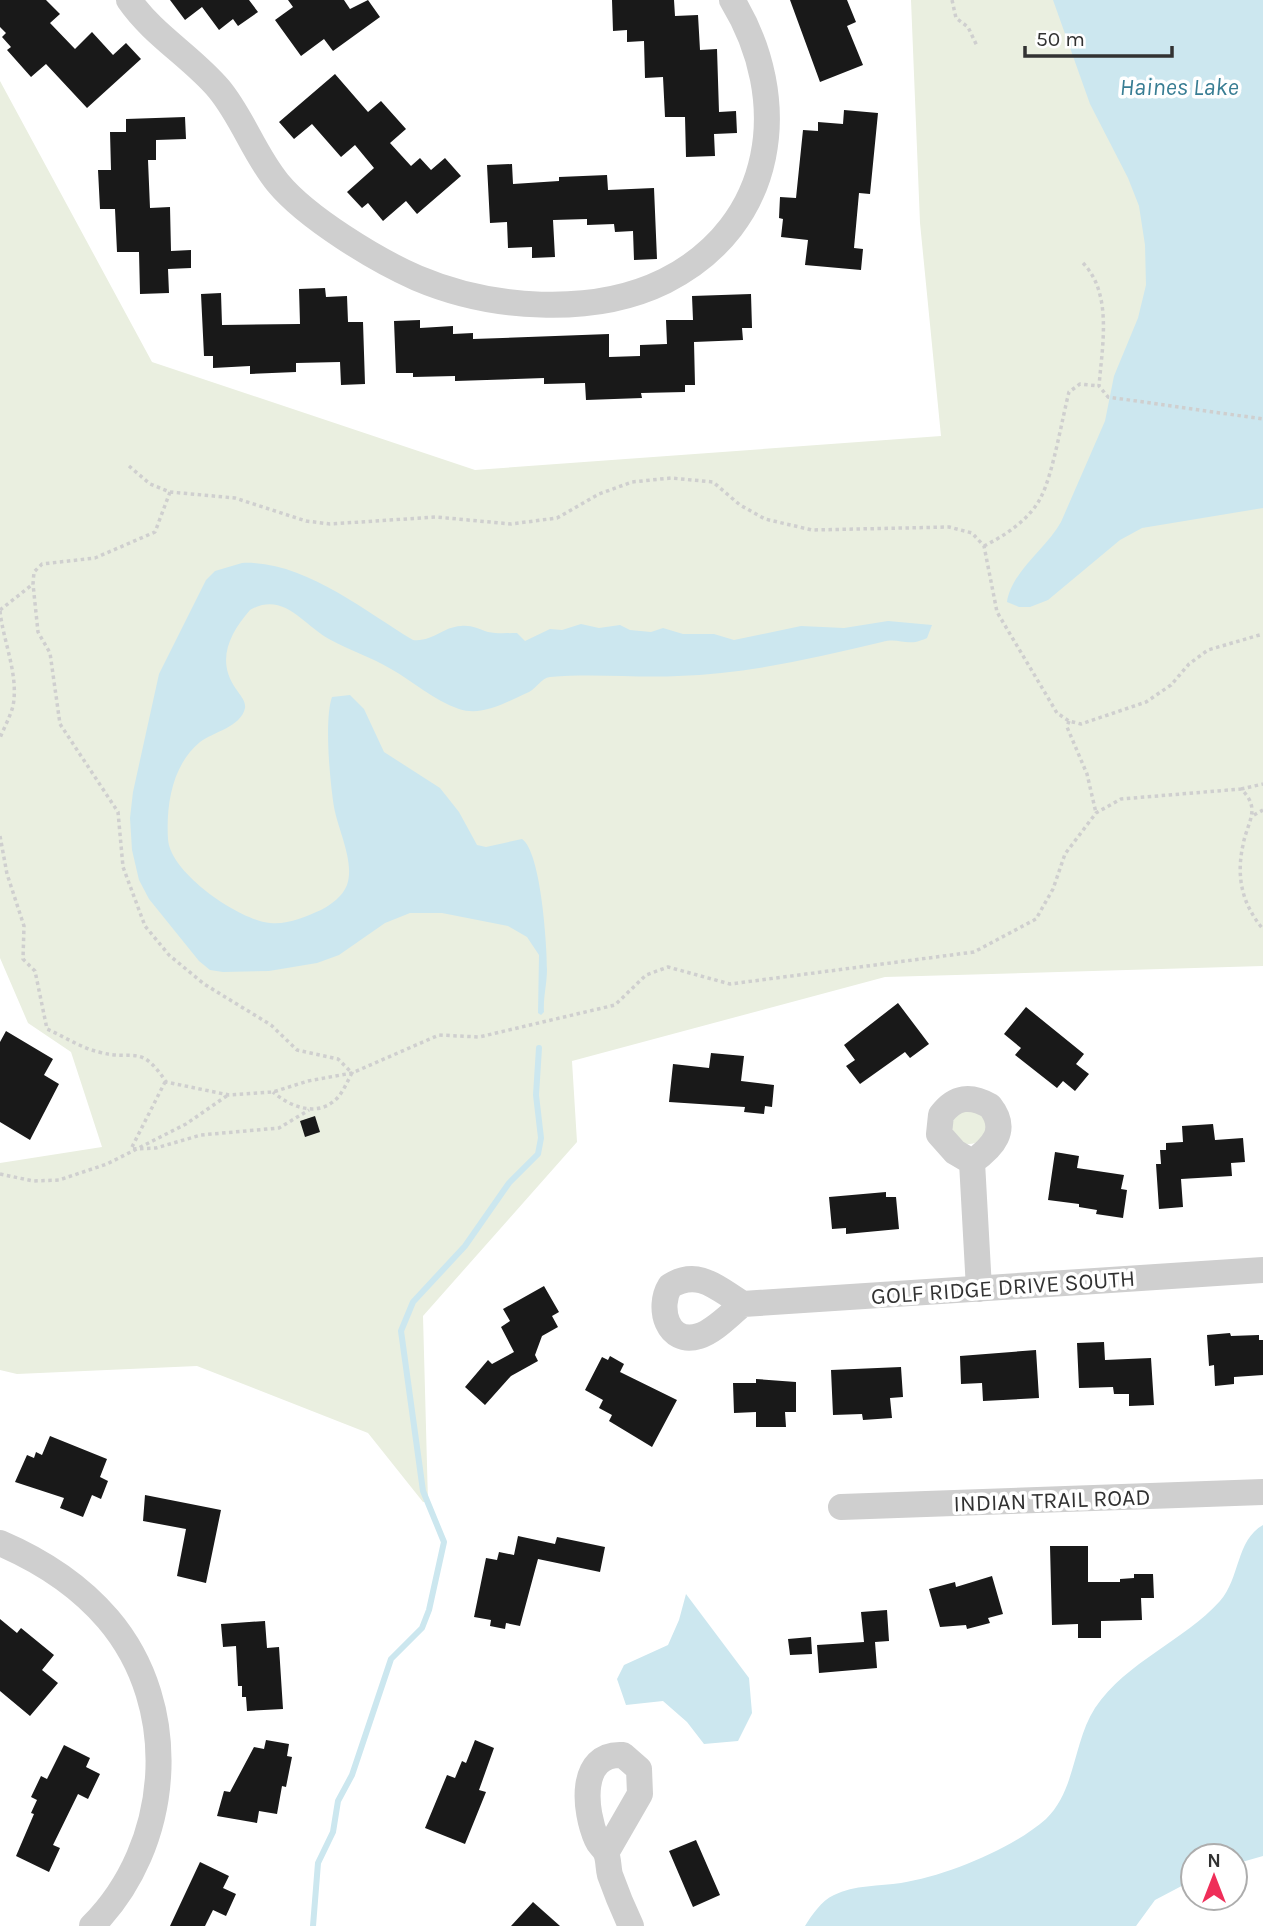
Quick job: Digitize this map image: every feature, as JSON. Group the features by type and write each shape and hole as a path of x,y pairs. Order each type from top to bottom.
{"street":[{"path":"129,0 156,31 220,90 278,183 304,208 379,257 416,277 481,298 535,303 623,296 663,282 702,257 736,218 759,173 768,111 762,66 745,23 732,0"},
{"path":"972,1162 979,1289"},
{"name":"GOLF RIDGE DRIVE SOUTH","path":"743,1304 1263,1270"},
{"name":"INDIAN TRAIL ROAD","path":"841,1507 1263,1492"},
{"path":"0,1543 55,1570 110,1621 143,1679 155,1719 159,1782 147,1838 114,1901 92,1926"},
{"path":"606,1853 610,1872 631,1926"}],"path":[{"path":"952,0 956,18 968,27 977,46"},
{"path":"1083,263 1092,272 1104,315 1099,386 1108,397 1263,419"},
{"path":"984,546 1001,538 1027,516 1042,496 1069,392 1080,384 1099,386"},
{"path":"129,466 150,484 170,492 235,498 306,521 330,524 436,517 511,524 557,518 599,494 632,482 671,478 713,482 740,505 765,519 812,530 950,527 972,533 984,546 997,612 1057,713 1069,722 1089,722 1146,702 1171,685 1189,664 1208,650 1263,634"},
{"path":"170,492 155,532 95,558 42,564 34,572 38,632 50,653 60,724 118,812 123,867 145,926 169,955 204,984 271,1025 297,1050 338,1059 352,1073"},
{"path":"0,738 13,705 12,668 2,632 0,611 33,584"},
{"path":"1069,722 1067,727 1087,774 1096,813"},
{"path":"0,836 7,874 24,926 23,959 35,971 47,1029 99,1052 139,1054 155,1065 166,1082 229,1095 273,1092 308,1081 352,1073 439,1035 480,1037 615,1005 646,975 668,967 730,984 974,952 1036,919 1053,889 1065,854 1096,813 1121,799 1241,789 1263,784"},
{"path":"1241,789 1252,802 1254,815 1242,845 1241,883 1248,911 1263,929"},
{"path":"1254,815 1263,810"},
{"path":"131,1149 156,1148 201,1135 279,1128 309,1110 333,1102 352,1073"},
{"path":"131,1149 166,1082"},
{"path":"273,1092 285,1103 309,1110"},
{"path":"0,1174 33,1181 59,1180 107,1164 131,1149 186,1124 229,1095"}],"shaded area":[{"path":"911,0 1263,0 1263,966 885,977 572,1061 577,1142 423,1316 428,1502 423,1502 368,1433 197,1366 17,1374 0,1370 0,1163 102,1147 71,1052 28,1023 0,958 0,81 152,362 475,470 941,436 920,223"},
{"path":"969,1110 981,1115 986,1127 981,1139 969,1144 957,1139 952,1127 957,1115"}],"water":[{"name":"Haines Lake","path":"1053,0 1263,0 1263,508 1142,528 1120,540 1048,600 1030,607 1019,607 1007,602 1010,591 1022,571 1061,522 1105,421 1114,376 1138,318 1146,285 1145,245 1139,206 1128,178 1090,104"},
{"path":"242,563 265,564 310,578 413,640 426,639 454,627 465,626 491,633 517,633 525,641 550,629 562,630 581,624 599,628 620,625 630,630 651,632 663,628 683,634 714,634 734,640 801,626 844,628 888,621 932,625 927,638 920,641 889,641 755,669 704,675 550,677 529,692 504,703 486,710 468,711 441,701 383,665 329,639 283,607 262,605 250,610 231,638 226,658 230,679 245,703 242,715 232,724 200,742 191,751 173,786 168,813 168,839 180,866 208,893 225,904 257,920 270,923 302,918 325,908 339,897 347,885 349,866 332,796 328,720 332,697 350,695 364,709 384,752 440,788 459,812 477,845 486,847 522,839 529,847 542,900 546,940 547,975 544,1012 541,1015 538,1013 539,955 527,937 508,926 442,913 410,913 385,923 339,955 317,963 269,971 223,972 210,970 199,961 149,899 139,880 132,850 130,818 133,792 159,674 206,580 215,571"},
{"path":"1263,1525 1263,1856 1249,1860 1249,1842 1179,1842 1179,1887 1155,1900 1136,1926 805,1926 821,1905 834,1895 858,1888 901,1883 958,1868 1015,1841 1046,1819 1063,1794 1082,1736 1095,1708 1123,1677 1190,1628 1220,1601 1254,1532"},
{"path":"686,1594 749,1678 752,1713 738,1741 704,1744 687,1722 663,1701 626,1705 617,1679 624,1665 668,1645"}],"building":[{"path":"0,0 46,0 60,14 50,23 75,49 92,32 113,55 126,43 141,59 87,108 46,64 31,77 7,50 11,47 2,37 6,33 0,27"},
{"path":"170,0 249,0 258,12 238,26 233,19 219,30 202,7 185,20"},
{"path":"288,0 344,0 350,9 368,0 380,17 333,51 324,39 301,56 275,20 293,7"},
{"path":"612,0 674,0 675,16 698,15 700,50 717,49 719,112 736,111 737,133 714,134 715,156 686,157 685,117 665,117 663,77 645,78 644,41 627,42 627,30 613,31"},
{"path":"790,0 847,0 856,22 847,26 863,65 820,82"},
{"path":"335,74 368,112 381,101 406,129 390,143 411,166 420,158 431,170 445,158 461,176 417,214 406,201 383,221 368,203 362,208 347,192 374,168 355,145 341,157 312,124 294,139 279,122"},
{"path":"844,110 878,113 870,194 859,193 854,248 863,249 861,270 805,265 808,240 781,237 783,219 779,218 780,197 796,198 803,130 818,131 818,122 843,124"},
{"path":"185,117 186,139 156,140 156,160 148,160 150,208 170,207 171,251 191,250 191,268 168,269 169,293 140,294 139,252 117,252 115,209 100,209 98,170 111,170 110,132 126,132 126,119"},
{"path":"512,164 513,184 559,181 559,177 607,175 608,190 654,188 657,259 634,260 633,231 615,232 614,224 587,225 587,219 553,220 555,257 532,258 532,247 508,248 507,222 490,223 487,165"},
{"path":"325,288 326,297 347,296 348,322 363,322 365,384 341,385 340,362 296,363 296,372 250,374 250,366 213,368 213,356 204,356 201,294 221,293 222,325 300,324 299,289"},
{"path":"751,294 752,328 742,328 743,340 694,342 695,385 685,385 685,392 641,393 642,398 586,400 585,383 544,384 544,378 455,381 455,376 413,377 413,373 396,373 394,321 420,320 420,328 453,326 453,334 473,333 473,339 609,334 609,357 640,356 640,345 667,344 666,320 693,320 692,296"},
{"path":"898,1003 929,1044 910,1058 905,1052 860,1084 846,1066 855,1060 844,1045"},
{"path":"1026,1007 1084,1054 1076,1064 1089,1074 1075,1091 1063,1081 1057,1088 1015,1055 1021,1048 1004,1034"},
{"path":"6,1031 53,1059 44,1075 59,1084 30,1140 0,1122 0,1042"},
{"path":"711,1053 744,1056 741,1081 774,1085 772,1107 765,1106 764,1114 744,1112 745,1107 669,1102 673,1064 709,1068"},
{"path":"315,1116 320,1132 305,1137 300,1121"},
{"path":"1213,1124 1215,1140 1243,1138 1245,1162 1231,1163 1232,1176 1181,1179 1183,1207 1159,1209 1156,1164 1161,1164 1160,1150 1166,1150 1166,1143 1183,1142 1182,1126"},
{"path":"1055,1152 1079,1156 1077,1168 1124,1175 1121,1189 1127,1190 1123,1218 1096,1214 1097,1210 1079,1207 1079,1204 1048,1200"},
{"path":"886,1192 886,1197 896,1197 899,1229 846,1234 846,1228 832,1229 829,1197"},
{"path":"544,1286 559,1312 552,1316 558,1327 542,1336 535,1355 538,1361 511,1376 485,1405 465,1387 488,1360 492,1364 514,1352 501,1327 510,1321 503,1309"},
{"path":"1230,1333 1231,1336 1259,1335 1259,1340 1263,1340 1263,1375 1234,1377 1234,1384 1215,1386 1214,1365 1209,1366 1207,1335"},
{"path":"1104,1342 1105,1360 1151,1358 1154,1405 1129,1406 1129,1394 1114,1394 1113,1387 1079,1388 1077,1343"},
{"path":"1036,1350 1039,1398 983,1401 982,1383 961,1384 960,1356"},
{"path":"610,1356 624,1364 620,1372 677,1400 652,1447 609,1421 612,1415 599,1408 603,1400 585,1390 602,1357 608,1360"},
{"path":"901,1367 903,1397 890,1398 892,1418 863,1420 862,1414 833,1415 831,1370"},
{"path":"756,1379 796,1382 796,1412 785,1412 786,1427 756,1427 756,1412 734,1413 733,1383 756,1383"},
{"path":"50,1436 107,1459 100,1477 108,1481 101,1499 92,1495 83,1517 60,1508 64,1498 15,1482 27,1455 34,1458 36,1452 42,1455"},
{"path":"145,1495 221,1510 206,1583 177,1576 186,1529 143,1521"},
{"path":"518,1536 555,1544 557,1537 605,1547 600,1572 538,1559 520,1626 506,1623 505,1629 490,1626 491,1620 474,1617 486,1558 497,1560 499,1552 514,1555"},
{"path":"1050,1546 1088,1546 1088,1582 1120,1582 1120,1579 1134,1578 1134,1574 1153,1574 1154,1598 1141,1598 1142,1620 1101,1621 1101,1638 1078,1638 1078,1624 1052,1625"},
{"path":"992,1576 1003,1614 988,1618 990,1623 967,1629 966,1625 940,1627 929,1589 955,1582 956,1587"},
{"path":"887,1610 889,1641 875,1642 877,1668 819,1673 817,1645 864,1642 861,1612"},
{"path":"0,1619 17,1633 21,1628 54,1655 42,1670 58,1683 30,1716 0,1691"},
{"path":"265,1621 267,1648 279,1647 283,1709 247,1711 246,1697 242,1697 242,1686 238,1686 236,1646 223,1647 221,1624"},
{"path":"811,1637 812,1654 790,1655 788,1639"},
{"path":"266,1740 289,1744 287,1756 292,1757 286,1787 282,1786 277,1814 259,1811 257,1823 217,1816 224,1791 230,1792 254,1747 264,1749"},
{"path":"475,1740 494,1748 479,1790 486,1792 465,1844 425,1828 447,1775 455,1778 462,1761 466,1763"},
{"path":"64,1745 90,1758 86,1767 100,1774 88,1799 78,1794 53,1845 60,1848 49,1872 16,1856 34,1814 31,1813 37,1800 31,1797 41,1776 47,1779"},
{"path":"696,1840 720,1895 693,1907 669,1851"},
{"path":"200,1862 229,1876 223,1888 236,1894 226,1916 213,1910 205,1926 170,1926"},
{"path":"533,1902 560,1926 511,1926"}],"waterway":[{"path":"313,1926 318,1863 333,1832 338,1801 352,1775 391,1659 422,1628 429,1610 444,1542 423,1491 401,1331 413,1302 465,1246 509,1183 538,1154 541,1138 536,1095 539,1048"}]}
